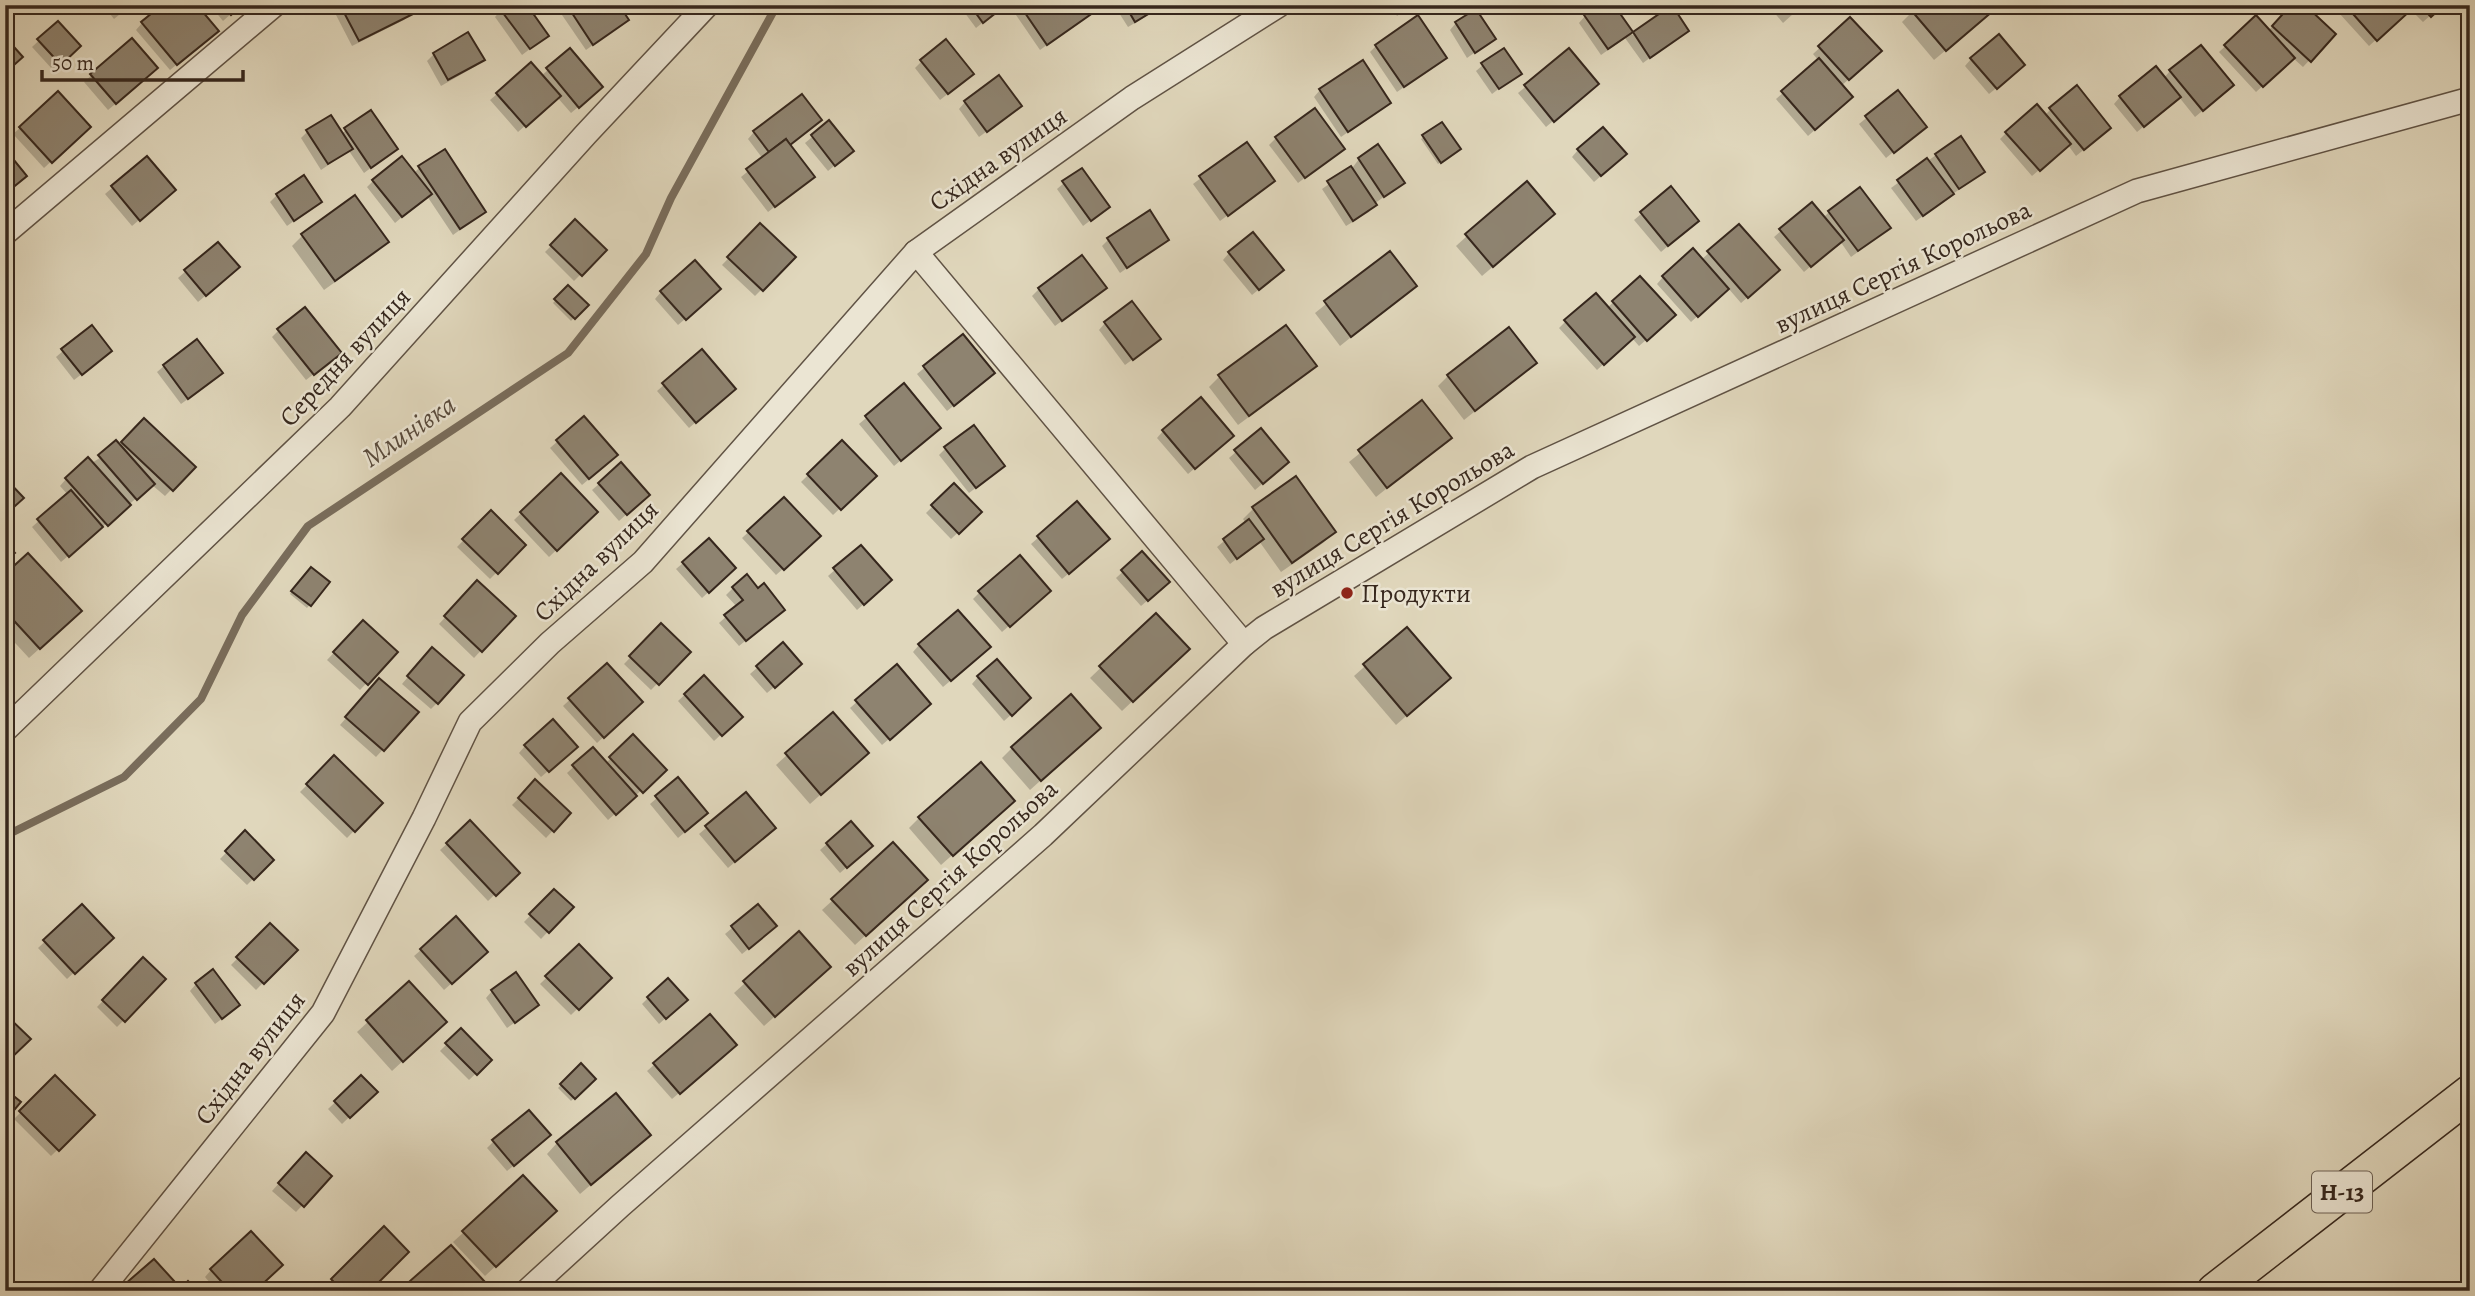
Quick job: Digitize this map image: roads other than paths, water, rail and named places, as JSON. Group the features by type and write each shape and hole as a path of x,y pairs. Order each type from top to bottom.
{"main road":[{"name":"Н-13","path":"2215,1291 2470,1093"}],"street":[{"path":"5,233 274,5"},
{"name":"Середня вулиця","path":"5,730 340,407 586,134 707,5"},
{"name":"Східна вулиця","path":"100,1291 323,1013 424,818 470,722 550,643 643,562 916,252 1132,98 1279,5"},
{"name":"вулиця Сергія Корольова","path":"527,1291 620,1206 1043,835 1264,628 1532,467 2137,191 2470,99"},
{"path":"916,252 1244,644"}],"waterway":[{"name":"Млинівка","path":"5,836 124,777 201,699 242,615 308,526 568,353 646,254 671,198 777,5"}],"place":[{"name":"Продукти","path":"1347,593"}]}
